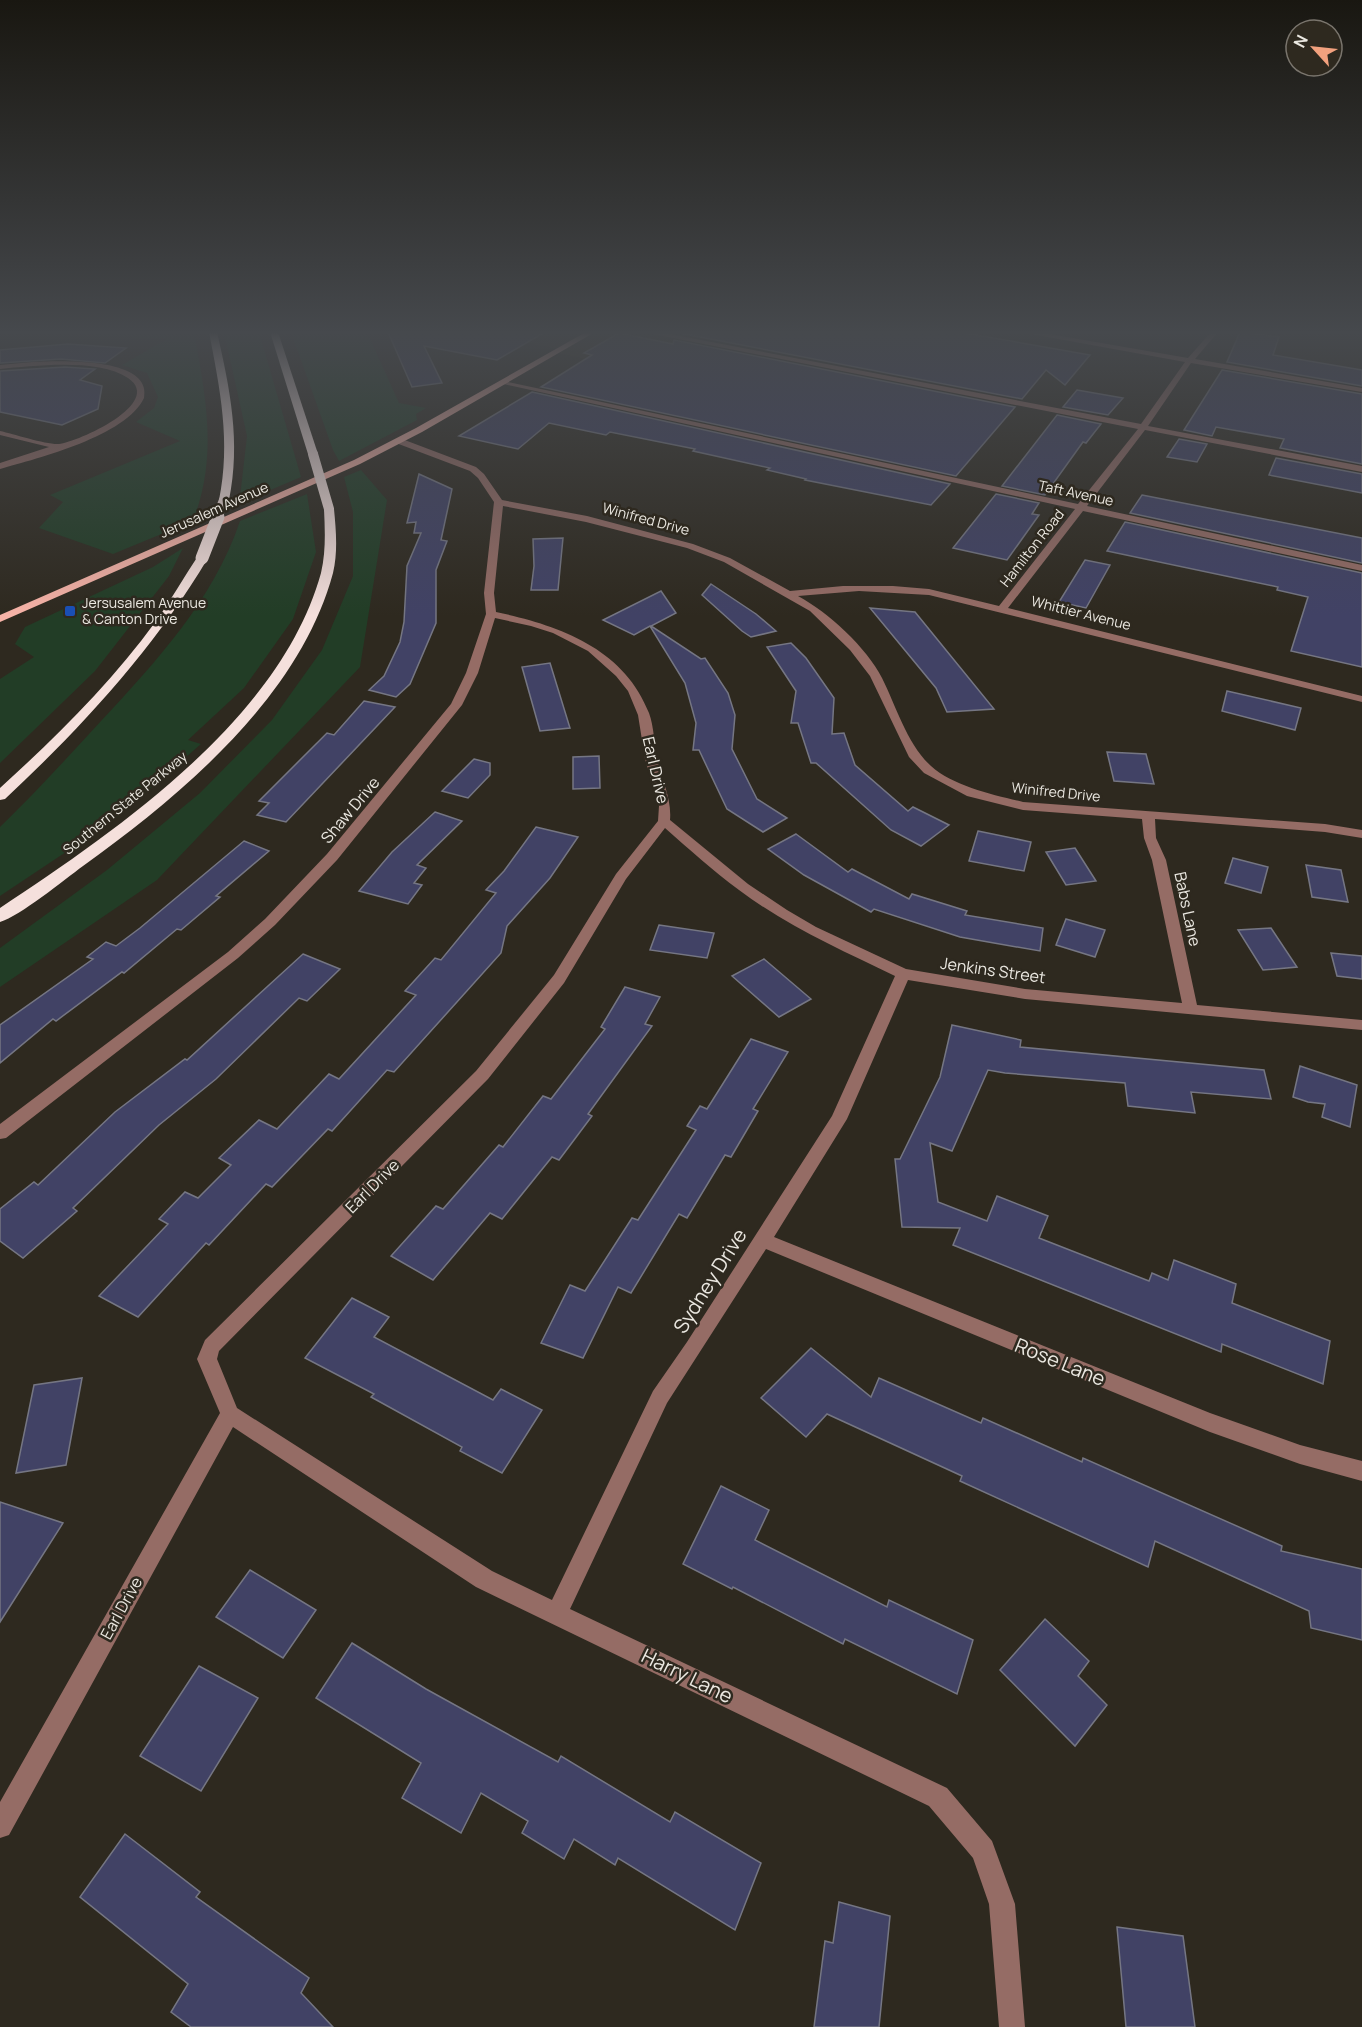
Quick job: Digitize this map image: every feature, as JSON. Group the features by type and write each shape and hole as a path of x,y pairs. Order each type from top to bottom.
{"highway":[{"path":"0,796 72,727 129,664 173,606 201,558 224,500 232,463 232,427"},
{"name":"Southern State Parkway","path":"0,916 72,868 162,797 215,748 254,704 290,657 321,595 331,542 328,509 304,427"}],"main road":[{"name":"Jerusalem Avenue","path":"0,620 357,462 425,427"}],"street":[{"path":"0,466 104,427"},
{"name":"Taft Avenue","path":"706,427 1362,568"},
{"path":"1143,427 1362,469"},
{"name":"Hamilton Road","path":"1002,609 1143,427"},
{"path":"0,432 56,446"},
{"path":"399,441 473,469 482,476 499,502"},
{"name":"Winifred Drive","path":"499,502 658,536 690,546 727,560 790,594 814,609 854,648 875,675 913,754 928,770 971,793 999,801 1148,816 1325,828 1362,834"},
{"name":"Shaw Drive","path":"0,1133 233,955 270,922 317,873 440,727 456,705 476,664 491,614 489,592 505,517 499,502"},
{"path":"505,517 550,512"},
{"name":"Whittier Avenue","path":"790,594 852,586 889,587 929,592 1362,699"},
{"name":"Earl Drive","path":"0,1826 230,1414 207,1359 212,1346 482,1075 559,979 621,877 664,821 665,806 651,759 644,715 633,690 620,674 592,649 557,631 491,614"},
{"name":"Babs Lane","path":"1148,816 1150,838 1159,860 1191,1009"},
{"name":"Jenkins Street","path":"664,821 743,887 782,913 811,930 903,974 1024,994 1362,1025"},
{"name":"Sydney Drive","path":"557,1613 660,1397 694,1348 839,1119 903,974"},
{"name":"Rose Lane","path":"763,1240 921,1308 1217,1425 1335,1465 1362,1471"},
{"name":"Harry Lane","path":"230,1414 484,1579 938,1797 983,1850 1002,1904 1012,2027"}],"green space":[{"path":"147,427 207,427 205,473 201,497 193,521 113,554 39,528 63,502 50,495 180,441"},
{"path":"245,427 286,427 301,477 247,500 248,495 240,497 247,436"},
{"path":"325,427 404,427 339,461"},
{"path":"361,470 387,500 360,667 157,880 0,987 0,948 107,870 200,793 272,720 322,650 353,576 353,512 344,477"},
{"path":"307,494 316,552 293,619 244,688 188,740 201,744 114,820 0,896 0,827 122,699 181,628 215,577 240,521"},
{"path":"183,548 169,576 95,671 0,763 0,679 34,657 15,644 25,627 153,567"}],"building":[{"path":"475,427 545,427 518,449 459,436"},
{"path":"566,427 689,427 950,484 931,505 805,480 767,470 770,468 693,451 695,449 610,432 606,435"},
{"path":"726,427 998,427 956,476"},
{"path":"1048,427 1099,427 1086,443 1083,442 1045,495 1002,486"},
{"path":"1186,427 1362,427 1362,464 1280,448 1284,439 1216,427 1212,436 1184,430"},
{"path":"1179,439 1207,444 1197,462 1167,457"},
{"path":"1276,458 1362,474 1362,493 1269,475"},
{"path":"419,474 452,489 441,540 447,541 436,570 436,623 410,684 396,697 369,690 384,676 400,642 404,622 407,566 421,533 414,533 416,522 407,523"},
{"path":"996,494 1039,503 1032,514 1039,515 1007,560 953,548"},
{"path":"1142,495 1362,538 1362,563 1130,513"},
{"path":"1125,522 1362,573 1362,667 1291,651 1308,597 1277,590 1278,587 1107,551"},
{"path":"563,538 558,590 531,590 534,566 533,539"},
{"path":"1085,560 1110,565 1086,608 1059,602"},
{"path":"711,584 756,614 776,631 751,637 742,631 702,595"},
{"path":"661,591 676,613 651,626 701,659 705,658 728,693 735,715 732,749 757,799 787,818 763,832 727,809 699,750 693,750 696,723 685,683 650,626 634,635 603,620"},
{"path":"870,608 915,612 994,709 947,712 936,688"},
{"path":"791,643 806,658 834,698 832,734 844,733 855,765 908,811 913,807 949,825 921,846 891,830 816,763 811,763 798,723 791,723 796,691 767,647"},
{"path":"550,663 570,728 540,731 522,667"},
{"path":"1227,691 1301,708 1295,730 1222,711"},
{"path":"364,701 395,707 286,822 257,815 269,803 259,801 327,733 334,735"},
{"path":"1107,752 1146,754 1154,784 1114,781"},
{"path":"599,756 600,788 573,789 573,757"},
{"path":"474,759 490,763 490,775 468,798 442,791"},
{"path":"435,812 462,821 417,865 426,868 414,883 422,885 408,904 359,891 392,852"},
{"path":"536,827 578,837 550,878 507,926 501,953 394,1072 387,1070 332,1131 328,1129 272,1187 266,1184 209,1245 206,1243 138,1317 99,1296 168,1224 159,1219 185,1192 198,1198 231,1165 219,1158 259,1120 277,1129 329,1074 339,1079 416,995 405,991 435,958 441,960 496,893 486,890 504,871"},
{"path":"978,831 1031,842 1024,871 969,861"},
{"path":"796,834 848,872 852,869 909,899 912,894 967,911 965,915 1043,928 1040,951 960,937 874,909 871,912 804,875 768,849"},
{"path":"244,841 269,851 216,896 220,897 181,930 177,929 124,973 122,972 56,1021 53,1019 0,1063 0,1025 93,959 87,957 106,942 116,946 140,928"},
{"path":"1075,848 1096,881 1066,885 1046,852"},
{"path":"1233,858 1268,867 1261,893 1225,883"},
{"path":"1306,865 1341,870 1348,902 1312,897"},
{"path":"1066,919 1105,930 1095,957 1056,945"},
{"path":"659,925 714,933 707,958 650,950"},
{"path":"1271,928 1297,967 1263,970 1238,930"},
{"path":"1331,953 1362,956 1362,979 1337,976"},
{"path":"303,954 340,969 307,1001 299,998 216,1079 159,1125 73,1208 77,1211 23,1258 0,1241 0,1209 34,1182 38,1185 115,1112 185,1059 187,1060"},
{"path":"764,959 811,999 779,1017 732,976"},
{"path":"625,987 660,997 645,1024 652,1026 588,1114 592,1116 559,1160 552,1157 502,1219 490,1213 433,1280 391,1256 436,1206 443,1209 499,1145 503,1147 543,1096 551,1099 605,1029 601,1027"},
{"path":"952,1025 1021,1040 1020,1047 1264,1070 1271,1099 1191,1092 1195,1113 1128,1106 1125,1083 988,1070 952,1151 930,1143 938,1202 987,1221 997,1196 1048,1216 1039,1238 1149,1281 1152,1273 1168,1280 1174,1260 1236,1284 1232,1303 1330,1341 1323,1384 1222,1344 1221,1352 953,1245 960,1228 902,1227 895,1159 900,1159 940,1077"},
{"path":"751,1039 788,1052 753,1109 758,1111 731,1157 725,1155 687,1218 679,1214 631,1293 618,1287 583,1358 541,1343 570,1285 585,1291 632,1218 638,1220 696,1130 687,1126 700,1106 707,1109"},
{"path":"1300,1066 1357,1085 1350,1127 1322,1117 1325,1104 1293,1097"},
{"path":"352,1298 389,1317 374,1337 493,1400 501,1389 542,1410 502,1473 460,1451 462,1447 371,1397 374,1394 305,1358"},
{"path":"811,1348 871,1397 879,1378 981,1423 983,1418 1082,1462 1083,1458 1282,1546 1281,1551 1362,1569 1362,1640 1311,1628 1309,1611 1155,1541 1148,1567 960,1481 962,1476 827,1414 806,1437 761,1398"},
{"path":"82,1378 66,1465 16,1473 34,1385"},
{"path":"721,1486 769,1510 755,1540 887,1607 889,1600 973,1640 957,1694 845,1639 843,1644 683,1564"},
{"path":"0,1502 63,1523 0,1622"},
{"path":"250,1570 316,1610 283,1658 216,1617"},
{"path":"1045,1619 1089,1661 1078,1676 1107,1705 1075,1746 1000,1670"},
{"path":"352,1643 426,1689 558,1762 561,1756 670,1822 675,1812 761,1863 735,1930 618,1858 615,1865 574,1839 564,1859 522,1833 528,1821 481,1793 461,1833 402,1798 421,1763 316,1698"},
{"path":"199,1666 258,1698 201,1791 140,1756"},
{"path":"125,1834 200,1892 196,1897 309,1978 301,1993 333,2027 191,2027 171,2012 188,1984 80,1897"},
{"path":"839,1902 890,1916 879,2027 814,2027 825,1941 833,1943"},
{"path":"1117,1927 1183,1936 1195,2027 1126,2027"}],"place":[{"name":"Jersusalem Avenue & Canton Drive","path":"70,611"}]}
